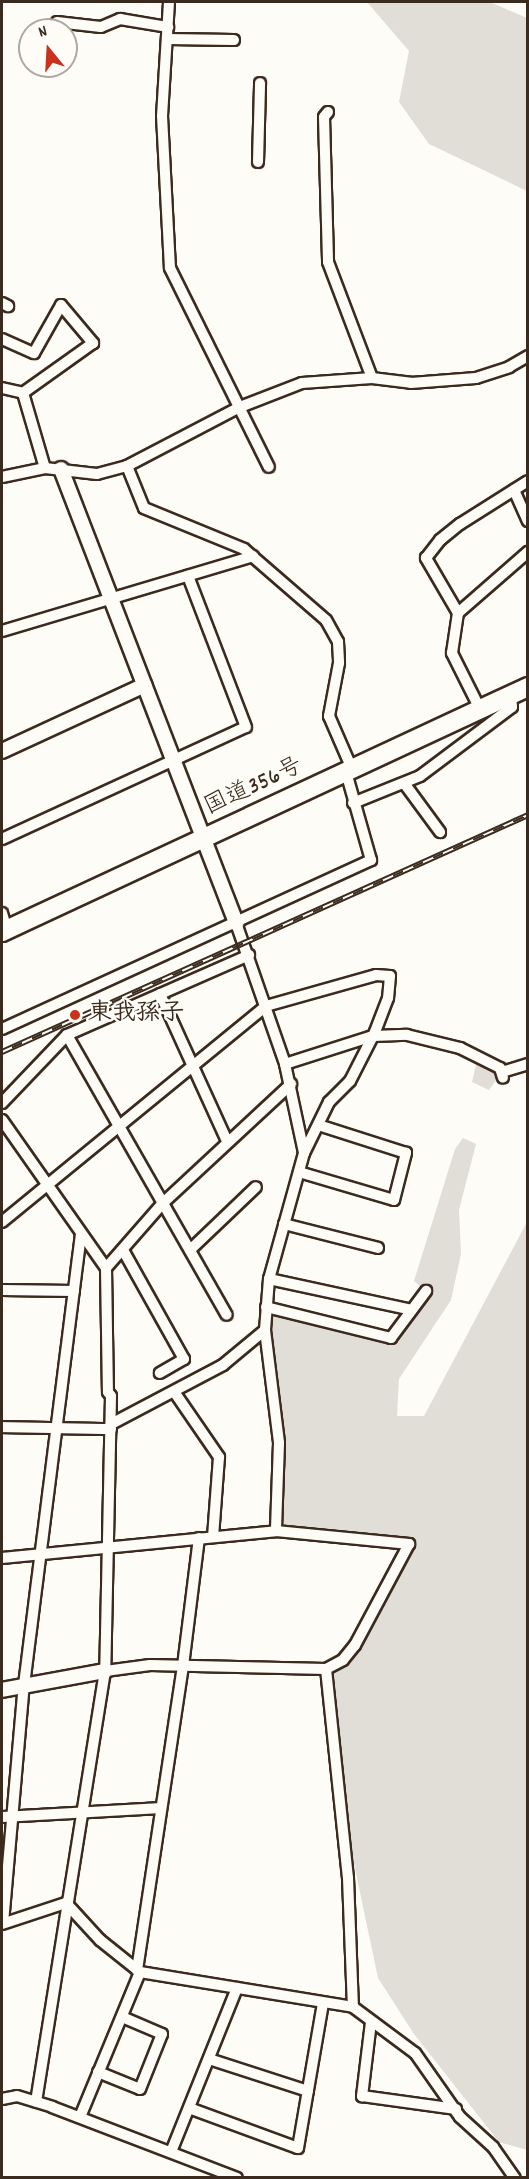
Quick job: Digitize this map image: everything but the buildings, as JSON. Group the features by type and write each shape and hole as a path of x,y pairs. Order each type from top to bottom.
{"highway":[{"name":"国道356号","path":"3,925 349,771 519,691"}],"street":[{"path":"170,2 162,116 166,250 170,268 269,467"},
{"path":"78,24 101,27 120,19 168,27"},
{"path":"168,39 234,39"},
{"path":"258,162 260,84"},
{"path":"328,111 324,117 328,262 372,378"},
{"path":"2,339 34,353 61,305 93,343 23,393 2,388"},
{"path":"2,477 45,468 97,474 127,466 240,407 302,383 372,378 411,383 476,378 509,367 528,356"},
{"path":"23,393 45,468"},
{"path":"2,1029 371,860 353,803 349,771 330,716 339,663 338,642 326,620 253,556 144,508 127,466"},
{"path":"61,469 249,955 291,1084 304,1153"},
{"path":"480,709 452,653 458,613 426,558 440,540 460,524 528,481"},
{"path":"514,490 528,521"},
{"path":"458,613 528,552"},
{"path":"2,631 253,556"},
{"path":"2,839 246,727 188,576"},
{"path":"2,751 145,685"},
{"path":"353,803 420,776 512,707 519,691"},
{"path":"404,783 440,832"},
{"path":"2,1103 67,1035 249,955"},
{"path":"2,1222 266,1006 376,975 390,976 388,998 373,1036 350,1081 328,1102 304,1153 269,1279 265,1330 279,1443 276,1531"},
{"path":"160,994 227,1141"},
{"path":"67,1035 227,1316"},
{"path":"285,1064 373,1036 407,1035 460,1047 503,1075 528,1065"},
{"path":"106,1268 163,1203 227,1141 291,1084"},
{"path":"2,1120 81,1236 106,1268 111,1426 105,1671 85,1812 66,1903 36,2102"},
{"path":"299,1172 394,1200 406,1153 318,1125"},
{"path":"190,1250 256,1187"},
{"path":"284,1224 378,1248"},
{"path":"66,1903 2,1923 14,1816 24,1685 81,1236"},
{"path":"123,1250 184,1359 160,1373"},
{"path":"269,1279 412,1310"},
{"path":"2,1290 74,1291"},
{"path":"266,1307 392,1338 426,1291"},
{"path":"2,1427 111,1426 223,1365 265,1330"},
{"path":"175,1393 219,1457 213,1537"},
{"path":"2,1558 276,1531 409,1544 355,1645 343,1660 326,1669 129,1666 2,1690"},
{"path":"80,2118 122,2017 138,1971 183,1666 199,1538"},
{"path":"326,1669 348,1878 353,2007"},
{"path":"2,1817 161,1808"},
{"path":"66,1903 100,1940 138,1971 353,2007 416,2053 456,2109 493,2147 515,2178"},
{"path":"171,2152 237,1988"},
{"path":"189,2108 298,2148 323,2002"},
{"path":"98,2072 140,2089 162,2034 122,2017"},
{"path":"371,2022 362,2096 456,2109"},
{"path":"209,2059 308,2091"},
{"path":"2,2099 17,2096 36,2102 237,2178"}],"shaded area":[{"path":"367,2 490,2 527,18 527,191 429,144 399,102 409,51"},
{"path":"478,1056 502,1072 489,1090 472,1082"},
{"path":"463,1138 476,1144 459,1210 461,1254 451,1300 399,1379 397,1416 424,1416 527,1222 527,2150 499,2142 414,2034 378,1978 341,1802 326,1669 355,1645 409,1545 276,1531 279,1443 266,1307 392,1338 425,1291 414,1281 455,1149"}],"railway":[{"path":"2,1052 528,815"}],"place":[{"name":"東我孫子","path":"75,1015"}]}
